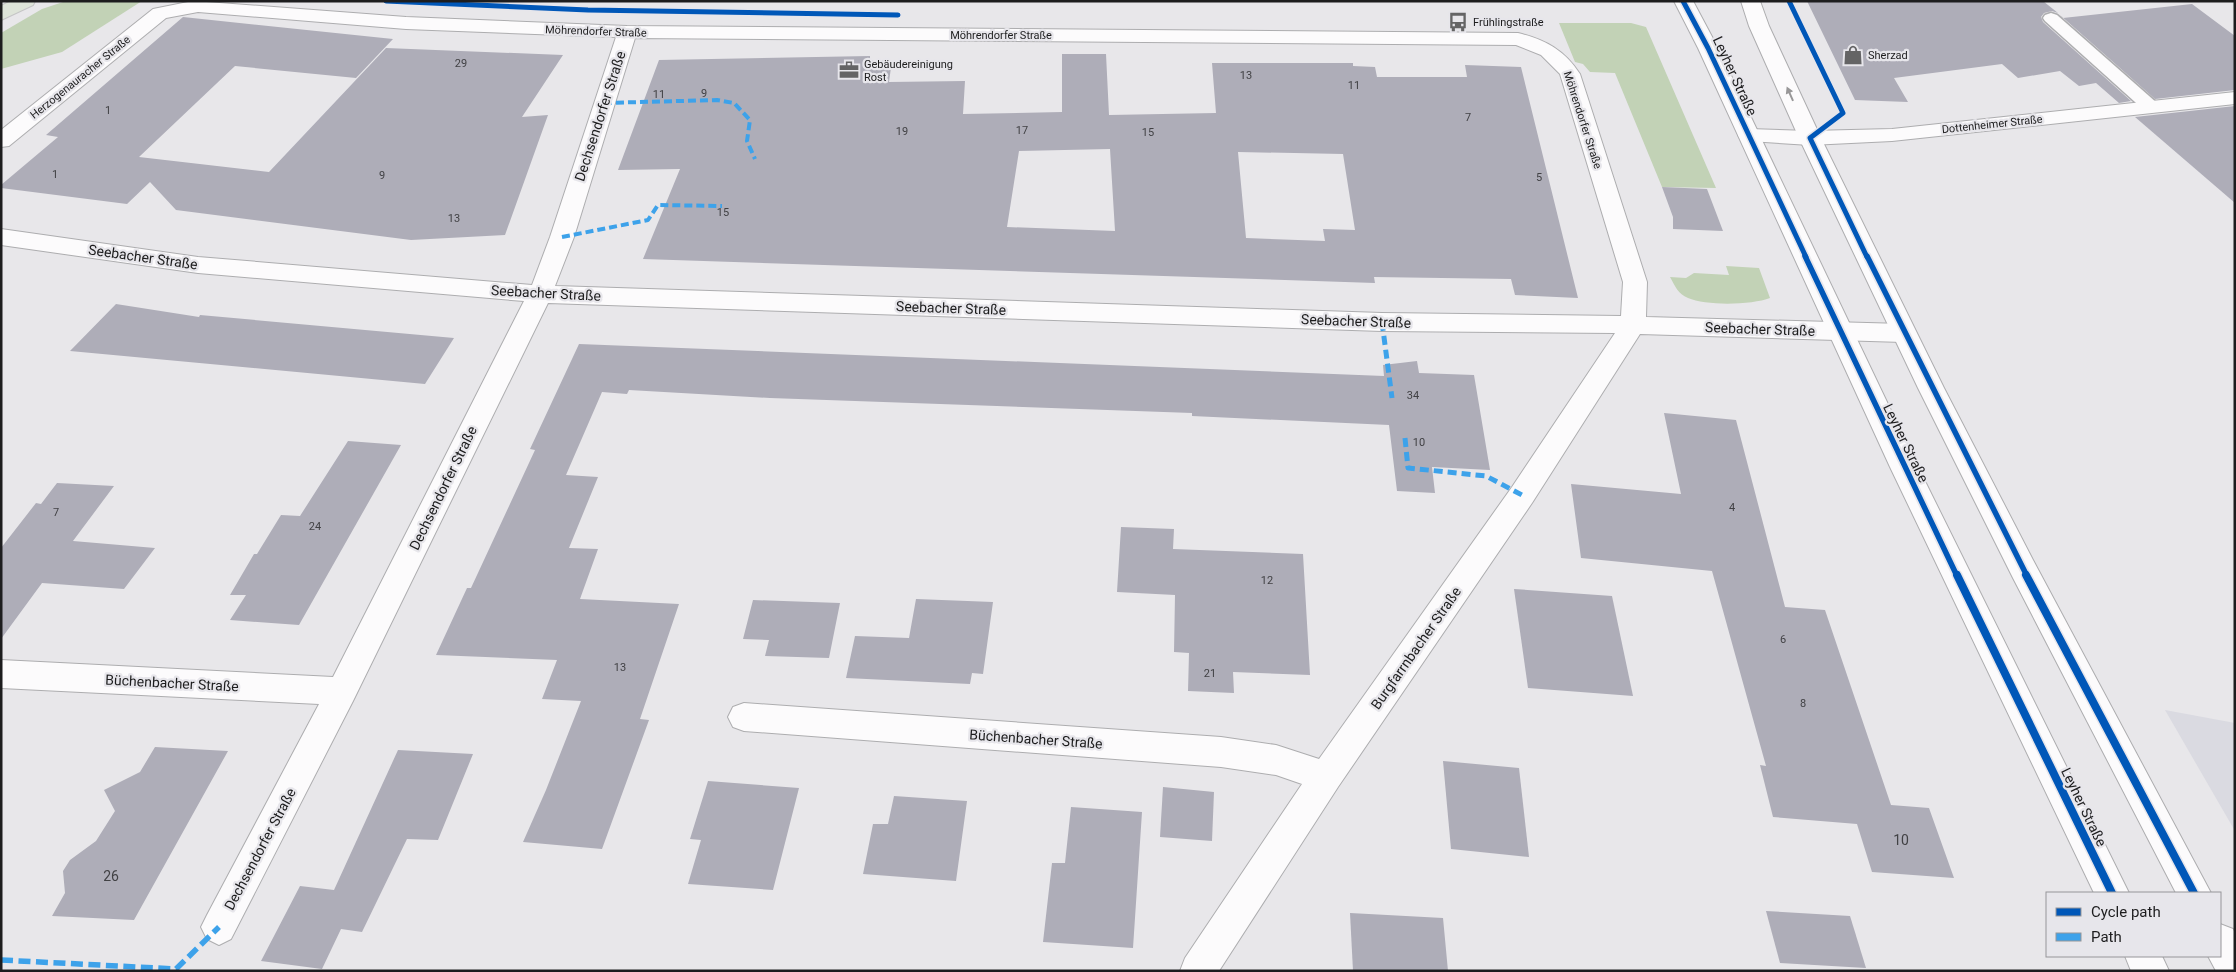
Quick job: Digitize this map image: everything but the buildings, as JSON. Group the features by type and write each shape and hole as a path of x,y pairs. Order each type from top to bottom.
{"highway":[{"path":"1,14 26,1"}],"street":[{"name":"Leyher Straße","path":"1683,1 1708,48 1839,331 1947,557 2112,892"},
{"path":"1750,1 1758,26 1903,333 2032,587 2193,892"},
{"name":"Möhrendorfer Straße","path":"160,13 198,6 406,23 627,32 1485,39 1525,41 1539,46 1559,58 1570,74 1634,282 1633,325"},
{"name":"Herzogenauracher Straße","path":"1,141 160,13"},
{"name":"Dechsendorfer Straße","path":"219,927 342,691 540,294 562,237 627,32"},
{"name":"Dottenheimer Straße","path":"1749,135 1810,138 1892,135 2235,98"},
{"name":"Seebacher Straße","path":"1,237 198,264 540,294 1382,322 1633,325 1903,333"},
{"name":"Burgfarrnbacher Straße","path":"1198,971 1326,776 1522,495 1633,325"},
{"name":"Büchenbacher Straße","path":"1,674 342,691"},
{"name":"Büchenbacher Straße","path":"744,718 1221,752 1276,760 1326,776"},
{"path":"2221,944 2235,970"},
{"path":"2143,957 2150,971"}],"lane":[{"path":"2051,18 2151,107"}],"shaded area":[{"path":"2165,710 2235,723 2235,831"}],"green space":[{"path":"66,1 142,1 62,52 1,69 1,33 42,9"},
{"path":"1559,23 1631,23 1646,27 1716,188 1662,187 1615,73 1590,72 1583,64 1575,62"},
{"path":"1726,266 1759,268 1770,298 1729,304 1696,301 1682,294 1670,277 1686,278 1694,273 1729,275"}],"marked path":[{"path":"604,103 717,100 734,103 750,120 747,141 755,159"},
{"path":"562,237 648,220 658,205 722,206"},
{"path":"1382,322 1392,398"},
{"path":"1405,438 1408,468 1486,476 1522,495"},
{"path":"1,960 176,969 219,927"}],"cycle path":[{"path":"386,1 588,10 898,15"},
{"path":"1683,1 1708,48 1904,467 2112,892"},
{"path":"1789,1 1843,113 1810,138 1902,329 1997,518 2094,706 2193,892"}],"place":[{"name":"Frühlingstraße","path":"1458,22"},
{"name":"Sherzad","path":"1853,55"},
{"name":"Gebäudereinigung Rost","path":"849,70"}]}
